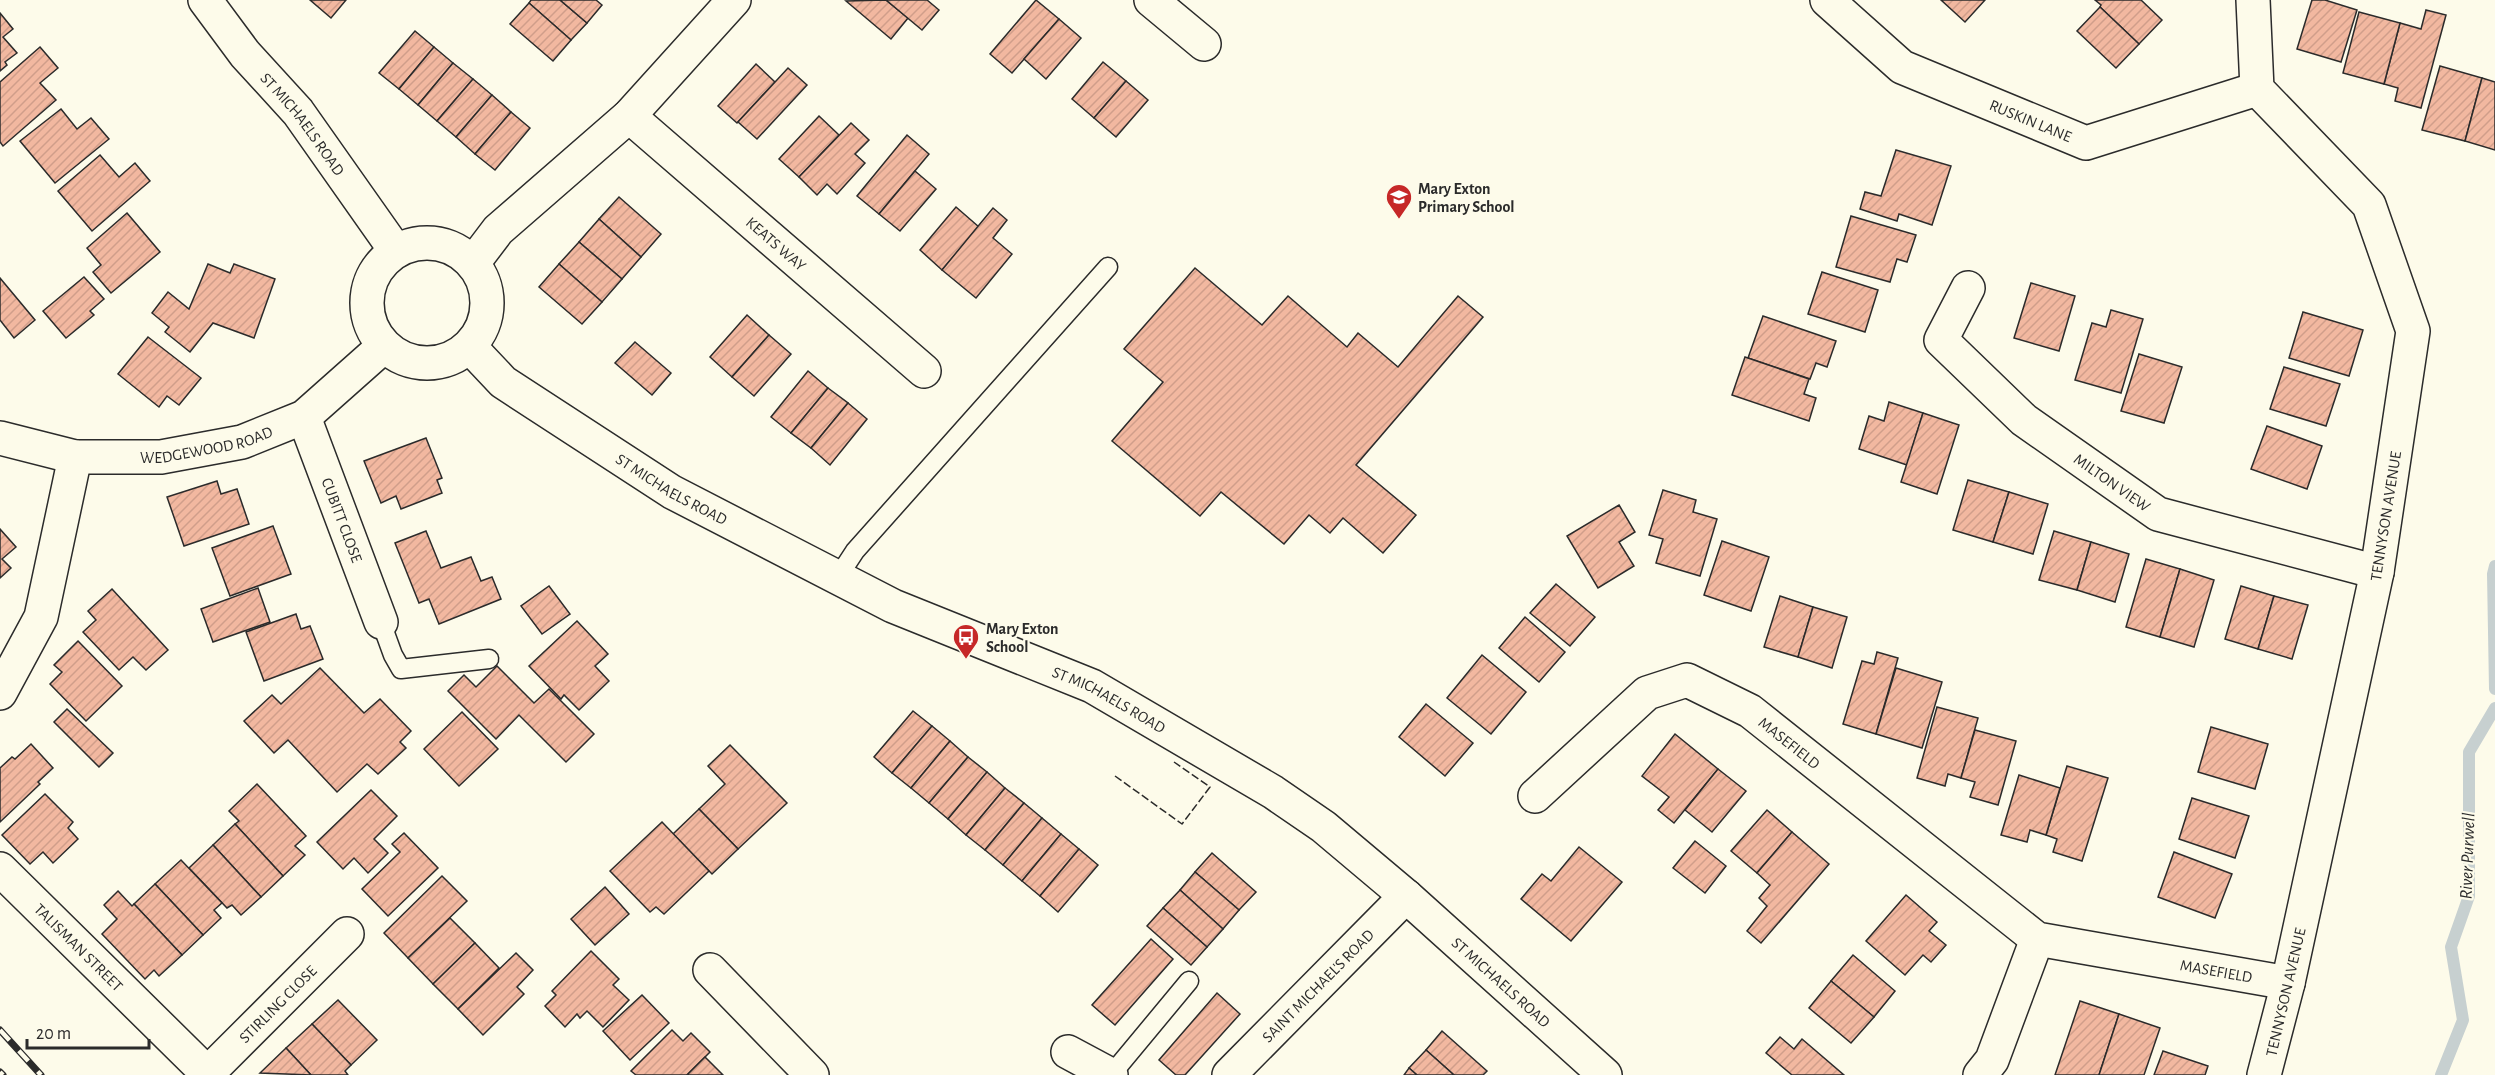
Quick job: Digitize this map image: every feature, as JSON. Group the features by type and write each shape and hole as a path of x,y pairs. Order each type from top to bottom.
{"street":[{"name":"ST MICHAELS ROAD","path":"205,0 245,54 298,112 396,251"},
{"path":"1151,0 1204,44"},
{"name":"RUSKIN LANE","path":"1827,0 1902,67 2086,143 2257,89"},
{"path":"2253,0 2257,89"},
{"path":"472,262 498,230 629,116 726,3"},
{"name":"TENNYSON AVENUE","path":"2257,89 2369,205 2413,331 2378,572 2288,983 2264,1075"},
{"name":"KEATS WAY","path":"629,116 924,371"},
{"path":"427,242 454,248 472,262 484,281 488,297 485,324 470,347 447,361 416,363 396,356 384,346 370,327 366,298 372,277 396,251 427,242"},
{"name":"MILTON VIEW","path":"1968,288 1941,340 2024,420 2158,514 2378,572"},
{"name":"WEDGEWOOD ROAD","path":"0,438 75,457 161,457 242,442 304,417 384,346"},
{"name":"ST MICHAELS ROAD","path":"470,347 503,382 672,492 893,606 1092,686 1273,792 1324,827 1406,896 1605,1075"},
{"name":"CUBITT CLOSE","path":"304,417 381,622"},
{"path":"0,693 41,618 75,457"},
{"name":"MASEFIELD","path":"1535,796 1647,693 1687,680 1750,711 2037,939 2288,983"},
{"name":"TALISMAN STREET","path":"0,869 208,1074"},
{"name":"SAINT MICHAEL'S ROAD","path":"1229,1075 1406,896"},
{"name":"STIRLING CLOSE","path":"208,1074 347,934"},
{"path":"1980,1075 1992,1060 2037,939"},
{"path":"710,970 812,1075"},
{"path":"1068,1052 1111,1075"}],"lane":[{"path":"838,577 855,551 1108,267"},
{"path":"381,622 393,655 402,669 489,659"},
{"path":"1111,1075 1189,981"}],"building":[{"path":"310,0 346,0 331,18"},
{"path":"531,0 560,0 587,23 571,40 529,3"},
{"path":"560,0 596,0 602,5 587,23"},
{"path":"886,0 908,18 891,39 846,1"},
{"path":"886,0 927,0 939,10 922,30"},
{"path":"1036,0 1059,19 1012,73 990,54"},
{"path":"1941,0 1985,0 1965,22"},
{"path":"2095,0 2141,0 2162,20 2139,44"},
{"path":"2312,0 2325,0 2357,10 2341,62 2297,49"},
{"path":"529,3 571,40 553,61 510,24"},
{"path":"2100,7 2139,44 2116,68 2077,31"},
{"path":"2426,10 2446,15 2421,108 2395,101 2398,88 2384,84 2400,23 2421,29"},
{"path":"2359,12 2400,23 2384,84 2343,73"},
{"path":"0,13 13,29 3,37 17,53 5,62 7,65 0,71"},
{"path":"1059,19 1081,38 1046,79 1024,59"},
{"path":"415,31 434,47 399,89 379,73"},
{"path":"40,47 58,68 40,83 56,100 3,146 0,142 0,82"},
{"path":"434,47 453,63 418,105 399,89"},
{"path":"1103,62 1126,81 1094,118 1072,99"},
{"path":"453,63 473,79 437,121 418,105"},
{"path":"756,64 775,82 737,123 718,106"},
{"path":"2440,66 2482,78 2465,141 2422,130"},
{"path":"788,68 807,85 757,139 738,122"},
{"path":"2482,78 2495,82 2495,150 2465,141"},
{"path":"473,79 492,95 456,137 437,121"},
{"path":"1126,81 1148,100 1116,137 1094,118"},
{"path":"492,95 511,112 475,154 456,137"},
{"path":"61,109 77,129 91,118 109,139 55,183 20,141"},
{"path":"511,112 530,128 495,170 475,154"},
{"path":"819,116 839,135 799,177 779,159"},
{"path":"851,123 869,140 855,154 865,163 837,194 827,184 817,195 799,177"},
{"path":"907,135 929,154 879,214 857,196"},
{"path":"1896,150 1951,166 1932,225 1899,214 1897,221 1860,209 1865,192 1881,196"},
{"path":"100,155 119,177 135,163 150,181 92,231 58,191"},
{"path":"915,171 936,189 900,231 879,214"},
{"path":"619,197 661,234 641,257 599,219"},
{"path":"956,207 979,227 942,270 920,250"},
{"path":"993,208 1007,220 993,238 1012,254 976,298 942,270"},
{"path":"127,213 160,252 111,293 93,272 101,265 87,248"},
{"path":"1851,216 1916,235 1907,262 1897,259 1890,282 1836,267"},
{"path":"599,219 641,257 622,279 579,242"},
{"path":"579,242 622,279 602,302 559,264"},
{"path":"208,264 230,273 234,264 275,279 254,338 213,323 190,352 165,332 169,327 152,313 168,292 189,309"},
{"path":"559,264 602,302 582,324 539,287"},
{"path":"1195,268 1262,325 1288,296 1347,347 1358,333 1398,367 1458,296 1483,317 1356,465 1416,515 1383,553 1343,518 1330,533 1309,515 1284,544 1221,492 1200,516 1112,441 1163,382 1124,349"},
{"path":"1822,272 1878,290 1865,332 1808,314"},
{"path":"84,277 104,299 90,311 94,315 66,338 43,311"},
{"path":"0,278 35,320 14,338 0,320"},
{"path":"2031,283 2075,296 2059,351 2014,338"},
{"path":"2111,310 2143,319 2121,393 2075,380 2092,323 2106,327"},
{"path":"2303,312 2363,330 2349,376 2289,358"},
{"path":"747,315 769,335 732,377 710,357"},
{"path":"1763,316 1836,341 1827,367 1816,363 1810,379 1748,358"},
{"path":"769,335 791,354 754,396 732,377"},
{"path":"148,337 201,378 179,405 167,396 159,407 118,374"},
{"path":"635,342 671,373 652,395 615,363"},
{"path":"2139,354 2182,367 2164,423 2121,411"},
{"path":"1745,357 1809,379 1804,394 1816,398 1809,421 1732,395"},
{"path":"2284,367 2340,384 2326,426 2270,409"},
{"path":"808,371 828,388 791,433 771,417"},
{"path":"828,388 848,403 811,448 791,433"},
{"path":"1889,402 1923,413 1907,465 1859,449 1869,416 1884,421"},
{"path":"848,403 867,419 830,465 811,448"},
{"path":"1923,413 1959,425 1937,494 1901,482"},
{"path":"2267,426 2322,446 2307,489 2251,469"},
{"path":"426,438 442,478 437,480 442,493 401,509 396,496 381,503 364,461"},
{"path":"1968,480 2009,492 1993,542 1953,530"},
{"path":"217,481 221,494 237,489 249,524 184,546 167,497"},
{"path":"1663,490 1696,500 1693,512 1717,519 1700,576 1656,563 1663,539 1649,535"},
{"path":"2009,492 2048,504 2033,554 1993,542"},
{"path":"1619,505 1635,532 1619,542 1634,566 1598,588 1567,536"},
{"path":"273,526 291,574 230,596 212,548"},
{"path":"0,529 16,547 2,559 11,568 0,578"},
{"path":"426,531 441,568 471,557 481,581 492,577 501,599 439,624 429,599 419,603 395,543"},
{"path":"2054,531 2091,542 2077,590 2039,580"},
{"path":"1722,541 1769,557 1751,611 1704,595"},
{"path":"2091,542 2129,554 2115,602 2077,590"},
{"path":"2146,559 2180,569 2160,637 2126,627"},
{"path":"2180,569 2214,580 2194,647 2160,637"},
{"path":"1556,584 1595,617 1570,646 1530,613"},
{"path":"549,586 570,614 542,634 521,606"},
{"path":"2241,586 2274,596 2258,649 2225,639"},
{"path":"258,588 270,622 213,642 201,609"},
{"path":"112,589 168,650 146,670 133,657 119,670 83,632 96,620 88,611"},
{"path":"1780,596 1813,607 1798,657 1764,647"},
{"path":"2274,596 2308,605 2292,659 2258,649"},
{"path":"1813,607 1847,617 1832,668 1798,657"},
{"path":"296,614 301,629 310,626 323,659 264,681 246,632"},
{"path":"1525,617 1565,652 1539,682 1499,648"},
{"path":"577,621 608,654 595,666 609,681 579,710 564,695 561,699 529,666"},
{"path":"78,641 122,686 86,721 50,684 62,672 54,665"},
{"path":"1877,652 1898,658 1876,734 1843,724 1862,661 1874,664"},
{"path":"1482,655 1526,692 1491,734 1447,698"},
{"path":"497,666 534,703 549,689 594,734 566,762 519,715 496,739 448,691 464,675 476,687"},
{"path":"320,668 364,713 380,699 411,731 400,742 406,748 378,774 367,764 337,792 288,740 274,753 244,721 272,695 281,704"},
{"path":"1896,668 1942,682 1922,748 1876,734"},
{"path":"1426,704 1473,743 1445,776 1399,737"},
{"path":"1937,707 1978,718 1961,778 1948,774 1945,786 1917,778"},
{"path":"67,709 113,753 99,767 54,722"},
{"path":"913,711 932,726 892,773 874,757"},
{"path":"462,712 498,749 459,786 424,749"},
{"path":"932,726 950,741 911,788 892,773"},
{"path":"2211,727 2268,744 2255,789 2198,772"},
{"path":"1975,730 2016,741 1998,805 1970,797 1975,782 1961,778"},
{"path":"1675,734 1718,769 1674,823 1658,810 1669,797 1642,776"},
{"path":"950,741 968,757 929,803 911,788"},
{"path":"31,744 53,768 38,782 40,784 0,822 0,768 12,757 15,759"},
{"path":"730,745 787,803 738,849 699,809 725,784 708,766"},
{"path":"968,757 987,772 948,819 929,803"},
{"path":"2067,766 2108,778 2082,861 2053,852 2057,839 2046,835"},
{"path":"1718,769 1746,791 1712,832 1685,810"},
{"path":"987,772 1005,788 966,835 948,819"},
{"path":"2019,775 2060,788 2046,835 2030,830 2027,842 2001,835"},
{"path":"257,784 306,836 295,846 305,855 283,876 235,824 239,821 229,811"},
{"path":"1005,788 1024,803 985,850 966,835"},
{"path":"371,790 397,816 374,839 388,853 368,873 354,858 343,869 317,842"},
{"path":"45,794 73,822 68,828 78,839 53,863 43,852 30,864 2,835"},
{"path":"2192,798 2249,816 2235,858 2179,839"},
{"path":"1024,803 1042,818 1003,865 985,850"},
{"path":"699,809 738,849 712,874 673,834"},
{"path":"1767,810 1792,832 1757,873 1731,851"},
{"path":"1042,818 1061,834 1022,881 1003,865"},
{"path":"662,822 709,871 664,914 656,907 650,912 610,871"},
{"path":"235,824 283,876 261,897 213,845"},
{"path":"1792,832 1829,864 1761,943 1747,931 1767,906 1759,898 1770,885 1757,873"},
{"path":"404,833 438,868 388,916 362,889 400,852 392,844"},
{"path":"1061,834 1079,849 1040,896 1022,881"},
{"path":"1695,841 1726,866 1705,893 1673,868"},
{"path":"213,845 261,897 241,915 232,905 227,908 189,868"},
{"path":"1579,847 1622,882 1571,941 1521,899 1542,874 1551,881"},
{"path":"1079,849 1098,865 1058,912 1040,896"},
{"path":"2174,852 2232,874 2215,918 2158,897"},
{"path":"1212,853 1256,892 1239,910 1195,872"},
{"path":"181,860 222,903 214,910 221,918 203,935 155,884"},
{"path":"1195,872 1239,910 1223,929 1180,890"},
{"path":"442,876 467,901 408,958 384,933"},
{"path":"155,884 203,935 182,955 134,904"},
{"path":"605,887 629,914 595,945 571,919"},
{"path":"1180,890 1223,929 1207,947 1163,908"},
{"path":"118,891 132,906 134,904 182,955 159,976 154,970 145,979 102,934 117,919 104,905"},
{"path":"1906,895 1937,922 1929,931 1946,945 1931,962 1923,955 1905,975 1866,941"},
{"path":"1163,908 1207,947 1191,965 1147,926"},
{"path":"450,918 475,943 433,984 408,958"},
{"path":"1151,939 1173,959 1115,1025 1092,1005"},
{"path":"475,943 499,968 458,1009 433,984"},
{"path":"591,951 619,979 613,985 629,1000 603,1027 587,1011 580,1018 577,1014 565,1027 545,1006 556,995 552,991"},
{"path":"516,953 533,970 517,987 524,994 483,1035 458,1009"},
{"path":"1853,955 1895,991 1874,1017 1831,981"},
{"path":"1831,981 1874,1017 1851,1043 1809,1008"},
{"path":"1217,993 1240,1014 1185,1075 1176,1075 1159,1060"},
{"path":"642,995 669,1023 630,1060 603,1031"},
{"path":"338,1000 377,1040 351,1065 312,1024"},
{"path":"2080,1001 2119,1014 2099,1075 2055,1075"},
{"path":"2119,1014 2160,1028 2144,1075 2099,1075"},
{"path":"312,1024 351,1065 345,1071 348,1075 311,1075 286,1048"},
{"path":"672,1030 683,1041 691,1033 710,1052 687,1075 636,1075 631,1071"},
{"path":"1442,1031 1487,1071 1483,1075 1454,1075 1426,1050"},
{"path":"1780,1037 1794,1049 1802,1039 1844,1075 1792,1075 1766,1053"},
{"path":"286,1048 311,1075 260,1073"},
{"path":"1426,1050 1454,1075 1417,1075 1409,1068"},
{"path":"2163,1051 2208,1066 2205,1075 2154,1075"},
{"path":"705,1057 723,1075 687,1075"},
{"path":"1409,1068 1417,1075 1404,1075"}],"waterway":[{"name":"River Purwell","path":"2495,566 2493,574 2495,689"},
{"name":"River Purwell","path":"2441,1075 2463,1020 2451,947 2469,896 2469,752 2495,708"}],"railway":[{"path":"0,1030 41,1075"},
{"path":"0,1072 3,1075"}],"fence":[{"path":"1115,776 1182,824 1210,787 1174,762"}],"place":[{"name":"Mary Exton Primary School","path":"1399,220"},
{"name":"Mary Exton School","path":"966,660"}]}
